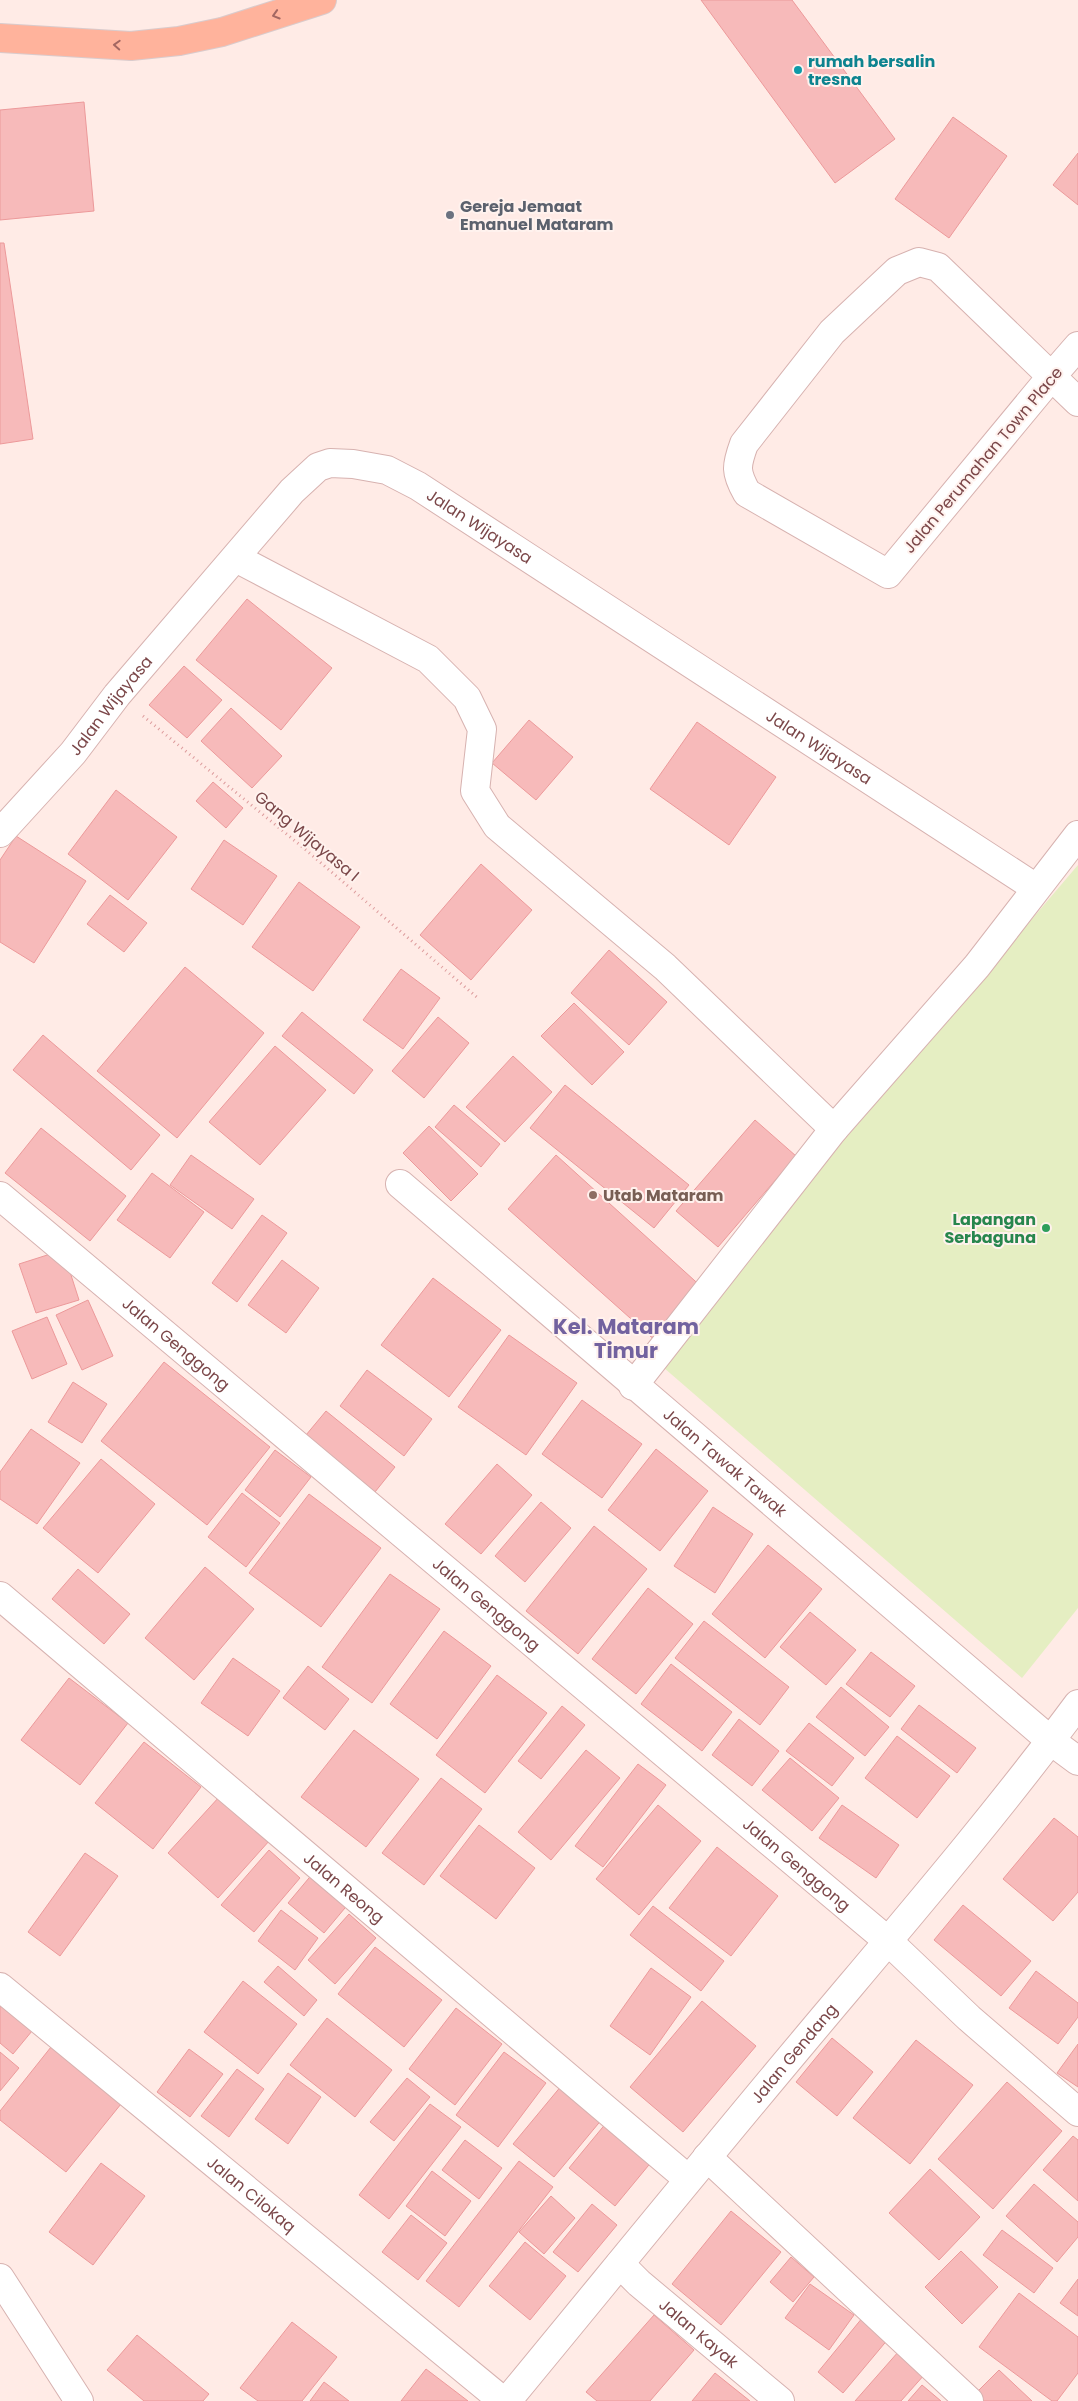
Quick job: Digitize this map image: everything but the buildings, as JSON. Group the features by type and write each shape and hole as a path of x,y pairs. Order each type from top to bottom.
{"main road":[{"path":"0,38 131,46 179,41 222,32 322,0"}],"street":[{"name":"Jalan Perumahan Town Place","path":"1051,378 938,267 919,262 897,271 832,332 744,444 738,462 738,477 747,493 888,574 1078,346"},
{"path":"1051,378 1078,402"},
{"name":"Jalan Wijayasa","path":"0,833 73,753 117,695 292,491 318,467 330,463 353,464 387,470 418,486 1036,888"},
{"path":"236,558 428,659 467,698 482,729 475,791 497,826 665,968 834,1129"},
{"path":"634,1386 834,1129 977,966 1078,835"},
{"name":"Jalan Tawak Tawak","path":"400,1184 1051,1741 1078,1761"},
{"name":"Jalan Genggong","path":"0,1196 888,1941 969,2018 1078,2112"},
{"name":"Jalan Reong","path":"0,1596 688,2179"},
{"name":"Jalan Gendang","path":"507,2401 688,2179 888,1941 1051,1741 1078,1704"},
{"name":"Jalan Cilokaq","path":"0,1987 503,2401"},
{"path":"707,2157 969,2401"},
{"name":"Jalan Kayak","path":"620,2264 639,2283 780,2401"},
{"path":"2,2288 79,2401"}],"path":[{"name":"Gang Wijayasa I","path":"117,695 306,850 479,999"}],"green space":[{"path":"1078,865 1078,1608 1022,1678 656,1361"}],"place":[{"name":"rumah bersalin tresna","path":"798,70"},
{"name":"Gereja Jemaat Emanuel Mataram","path":"450,215"},
{"name":"Utab Mataram","path":"593,1195"},
{"name":"Lapangan Serbaguna","path":"1046,1228"}],"district":[{"name":"Kel. Mataram Timur","path":"626,1338"}]}
